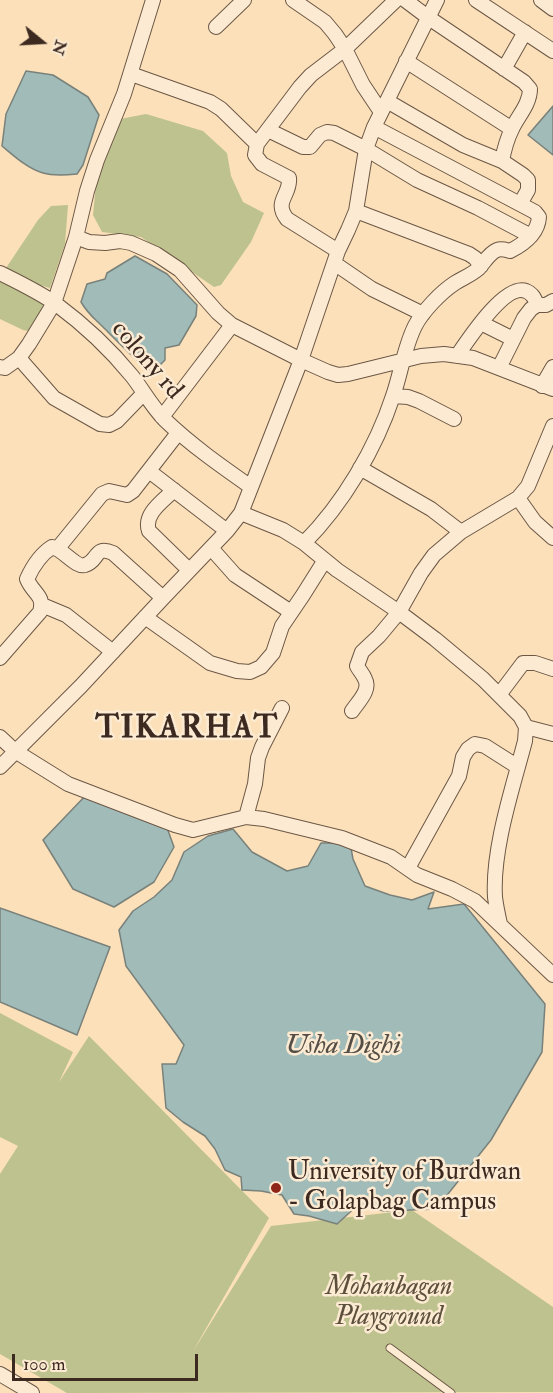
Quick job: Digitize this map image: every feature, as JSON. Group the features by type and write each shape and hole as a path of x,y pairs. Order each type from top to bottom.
{"street":[{"path":"0,367 5,368 19,358 54,303 76,237 87,191 131,74 153,0"},
{"path":"216,27 244,0"},
{"path":"293,0 325,22 345,49 363,85 384,106 463,145 502,161 523,175 528,180 528,190 520,204"},
{"path":"396,0 345,49 306,81 257,144 255,155 262,164 289,178 290,185 281,203 282,212 287,219 336,257 372,289 423,314"},
{"path":"405,0 524,82 530,89 530,97 512,129 502,161"},
{"path":"0,767 81,686 227,531 241,513 301,360 336,257 356,211 366,148 374,127 437,0"},
{"path":"476,0 553,51"},
{"path":"541,0 553,9"},
{"path":"504,69 525,32"},
{"path":"406,62 512,129"},
{"path":"131,74 210,102 221,109 257,144"},
{"path":"304,543 324,520 360,468 383,424 415,326 423,314 454,284 481,266 495,250 510,251 519,247 539,225 539,217 535,212 374,127"},
{"path":"268,130 303,147 310,147 320,135 327,132 334,134 366,148 417,180 531,236"},
{"path":"356,211 469,254 476,258 481,266"},
{"path":"76,237 89,242 131,243 156,254 180,270 218,314 232,325 301,360 338,375 368,370 421,356 444,354 473,358 548,387 553,367"},
{"name":"colony rd","path":"0,273 54,303 89,332 112,354 162,417 178,433 251,487"},
{"path":"457,356 481,323 510,294 520,290 529,292 535,298 537,305"},
{"path":"499,368 524,318 531,309 553,301"},
{"path":"481,323 513,339"},
{"path":"162,417 232,325"},
{"path":"19,358 54,398 100,424 109,425 117,421 144,393"},
{"path":"393,396 408,397 419,401 454,419"},
{"path":"351,711 363,695 367,685 357,666 362,652 380,636 399,612 434,555 461,532 518,498 528,486 553,426"},
{"path":"58,548 102,494 109,491 127,495 133,492 178,433"},
{"path":"360,468 431,509 461,532"},
{"path":"149,471 227,531"},
{"path":"174,490 149,516 146,525 149,531 189,570"},
{"path":"518,498 535,522 553,537"},
{"path":"241,513 283,530 304,543 337,570 399,612 483,679 520,716 526,727 525,741 499,844 495,872 495,897 500,924"},
{"path":"0,658 40,612 41,598 27,579 47,550 52,547 58,548 83,566 88,564 100,551 106,550 113,553 163,598"},
{"path":"211,548 235,575 291,612"},
{"path":"145,617 210,663 237,671 250,672 261,667 273,652 282,626 325,560"},
{"path":"42,605 66,615 113,652"},
{"path":"499,695 523,663 535,663 553,669"},
{"path":"246,818 255,784 258,758 282,708"},
{"path":"526,727 553,734"},
{"path":"0,737 15,751 68,784 175,825 193,830 246,818 264,819 342,838 391,856 417,875 475,901 553,975"},
{"path":"408,868 459,776 463,757 468,748 476,744 485,746 518,767"},
{"path":"0,1374 32,1393"}],"lane":[{"path":"390,1348 451,1393"}],"green space":[{"path":"146,114 203,131 227,153 231,176 243,202 264,213 251,242 221,285 214,287 141,237 102,232 93,215 96,184 120,119"},
{"path":"68,205 65,244 50,288 39,285 6,268 38,220 51,206"},
{"path":"0,274 51,303 34,332 23,330 0,319"},
{"name":"Mohanbagan Playground","path":"0,1013 73,1052 59,1082 89,1036 269,1218 192,1353 271,1226 412,1210 553,1307 553,1392 67,1393 0,1354 0,1174 18,1146 0,1137"}],"water":[{"path":"26,71 53,75 88,97 99,115 83,165 77,174 56,175 37,171 21,162 2,146 6,114"},
{"path":"553,106 553,155 528,135"},
{"path":"135,256 167,274 197,305 196,316 179,345 165,348 165,360 152,373 86,310 81,302 87,284 105,279 107,273"},
{"path":"88,793 166,825 174,847 154,882 114,907 73,889 43,840"},
{"name":"Usha Dighi","path":"233,829 252,852 287,871 308,866 321,843 339,843 351,848 353,859 365,886 412,900 434,892 428,909 464,904 545,1004 542,1052 491,1140 436,1209 384,1211 359,1204 337,1224 294,1214 282,1195 242,1190 241,1177 225,1170 215,1149 205,1136 166,1108 162,1064 176,1064 184,1045 126,966 119,930 133,911 154,897 172,880 184,852 208,836"},
{"path":"0,908 110,947 77,1035 0,1002"}],"place":[{"name":"University of Burdwan - Golapbag Campus","path":"276,1188"}],"district":[{"name":"TIKARHAT","path":"187,730"}]}
